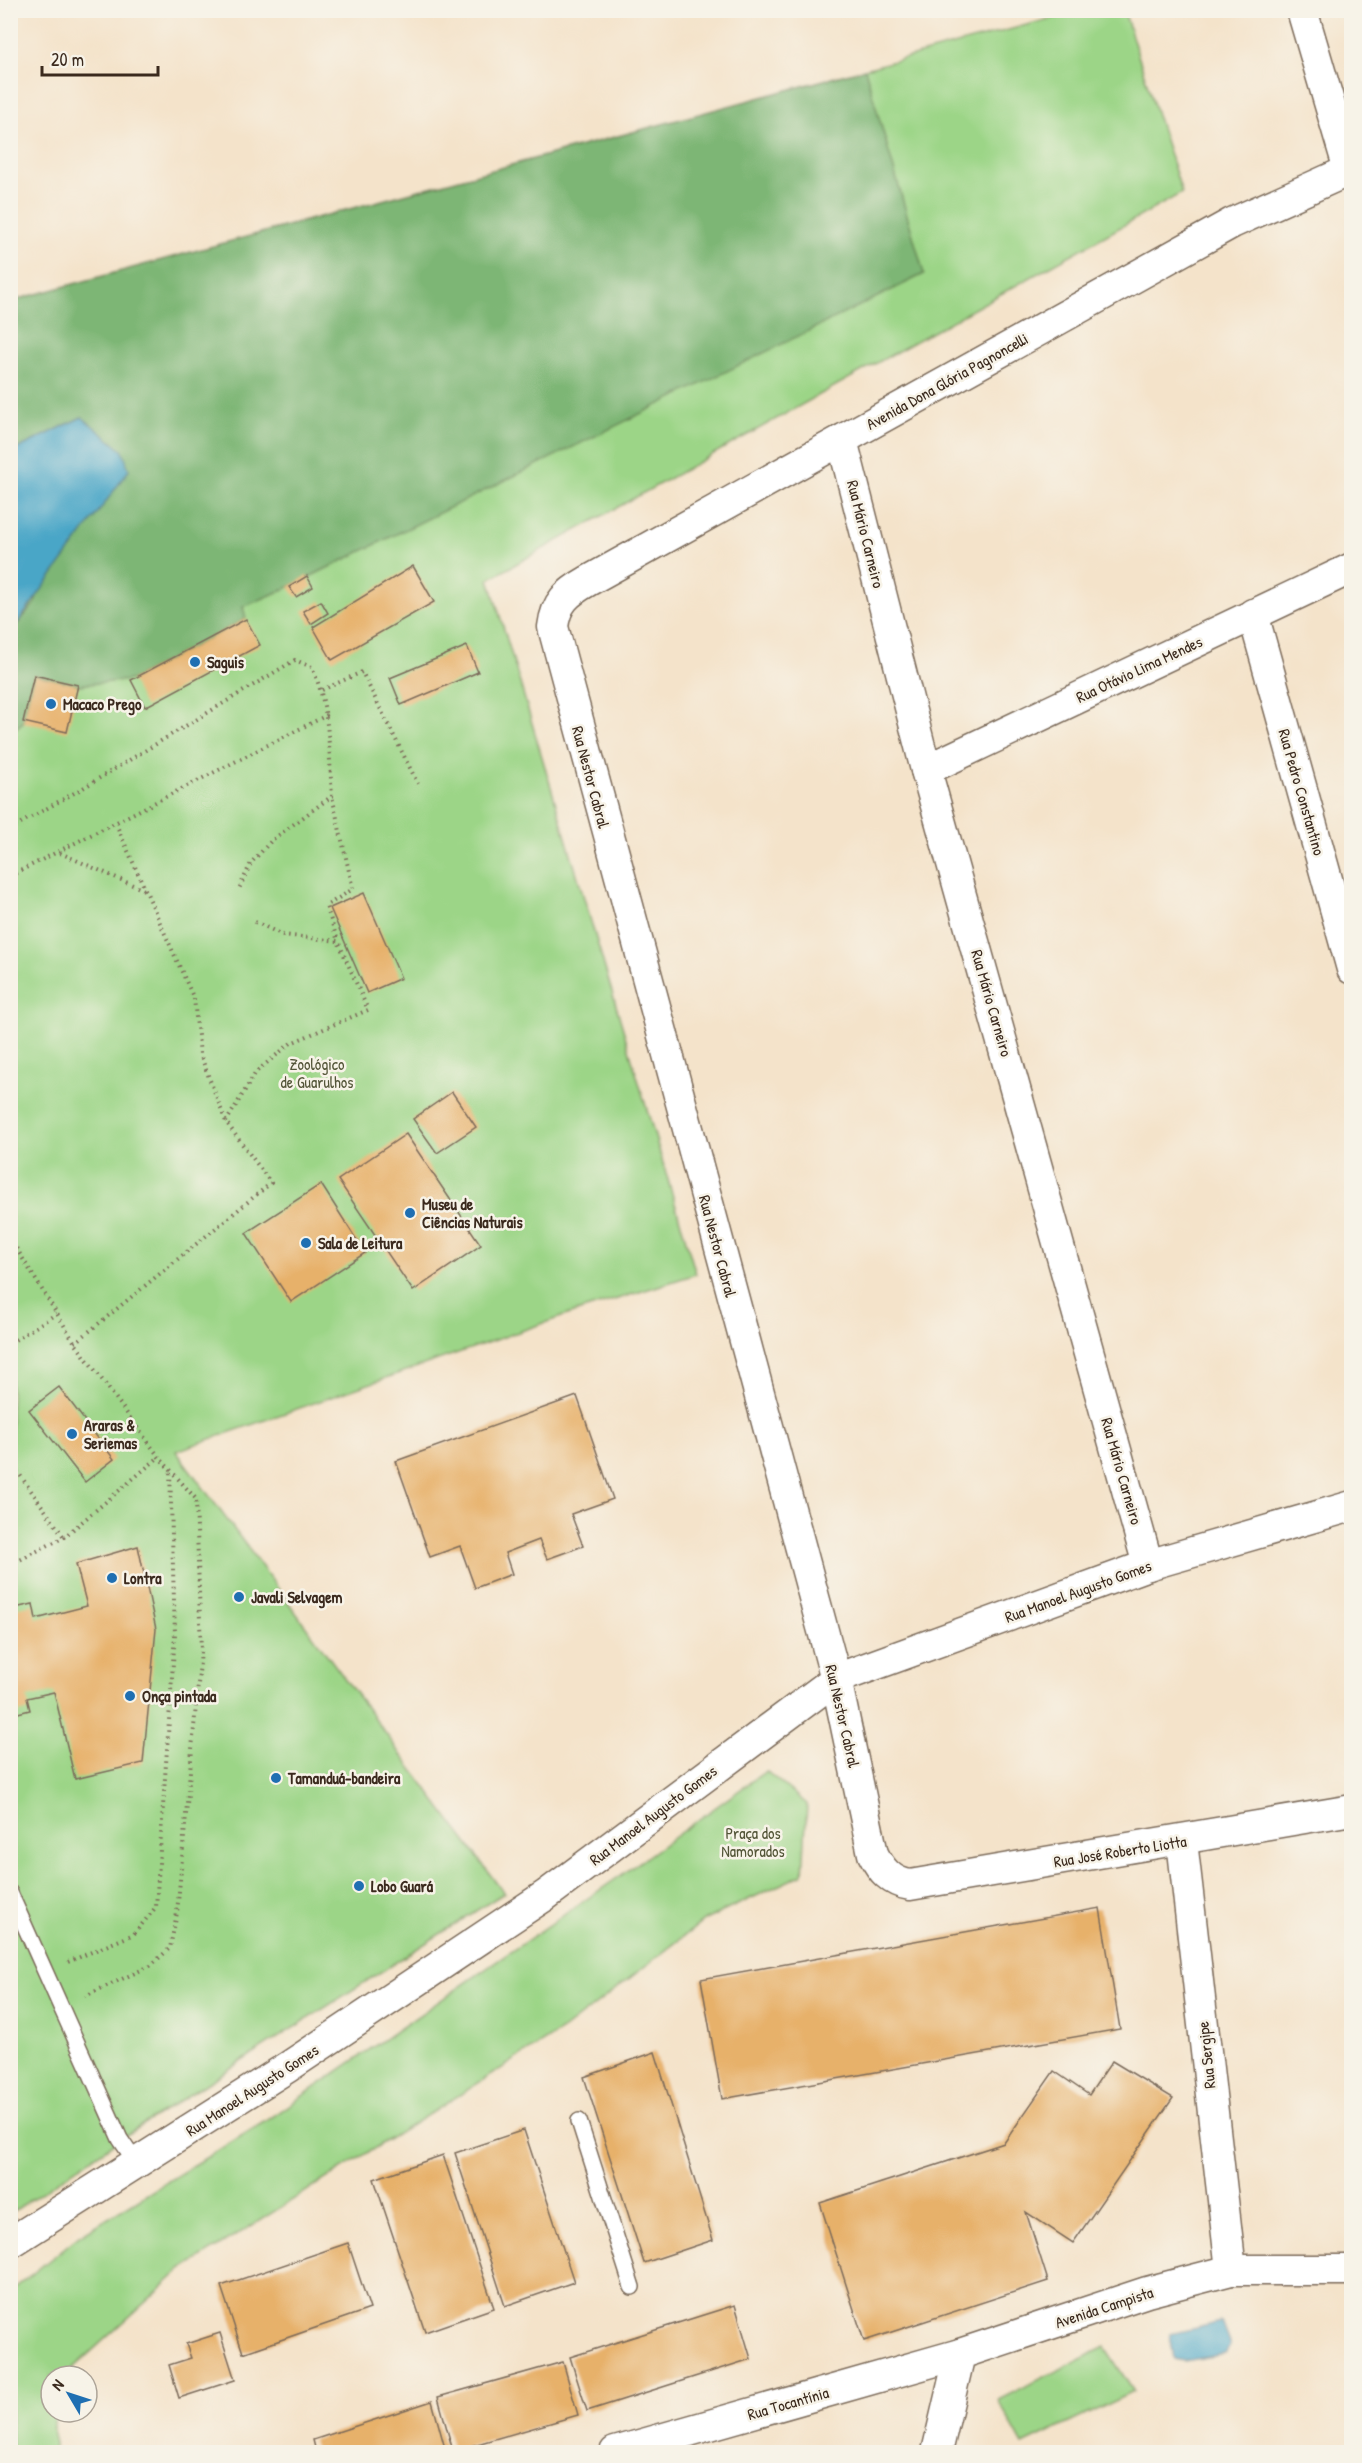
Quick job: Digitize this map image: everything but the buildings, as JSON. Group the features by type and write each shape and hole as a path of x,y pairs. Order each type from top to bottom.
{"street":[{"path":"1302,10 1350,170"},
{"name":"Avenida Dona Glória Pagnoncelli","path":"555,612 569,592 1232,223 1350,170"},
{"name":"Rua Mário Carneiro","path":"842,440 927,770 1149,1565"},
{"name":"Rua Otávio Lima Mendes","path":"927,770 1352,568"},
{"name":"Rua Nestor Cabral","path":"555,612 553,627 559,656 836,1679 873,1854 889,1877"},
{"name":"Rua Pedro Constantino","path":"1253,614 1352,969"},
{"name":"Rua Manoel Augusto Gomes","path":"10,2243 137,2164 546,1895 836,1679 1149,1565 1352,1506"},
{"name":"Rua José Roberto Liotta","path":"889,1877 910,1885 1182,1841 1352,1810"},
{"name":"Rua Sergipe","path":"1182,1841 1231,2270"},
{"name":"Avenida Campista","path":"960,2354 1146,2292 1231,2270 1352,2270"},
{"path":"937,2452 960,2354"},
{"name":"Rua Tocantínia","path":"615,2452 960,2354"}],"lane":[{"path":"10,1893 47,1971 120,2139 137,2164"},
{"path":"579,2121 632,2287"}],"path":[{"path":"10,829 83,788 295,660 312,667 322,690 327,715 332,796 353,889 327,906 338,941 368,1010 291,1042 256,1072 226,1122"},
{"path":"322,690 362,672 418,784"},
{"path":"10,876 60,853 327,715"},
{"path":"238,891 251,863 272,840 332,796"},
{"path":"75,1343 271,1183 226,1122 200,1054 195,999 144,891 116,824"},
{"path":"60,853 144,891"},
{"path":"255,922 283,935 338,941"},
{"path":"10,1238 75,1343 159,1457 196,1499 201,1651 177,1913 170,1948 150,1966 62,2006"},
{"path":"10,1343 56,1314"},
{"path":"10,1565 64,1537 159,1457"},
{"path":"10,1461 64,1537"},
{"path":"47,1971 134,1934 156,1907 175,1634 170,1469"}],"green space":[{"name":"Zoológico de Guarulhos","path":"1078,11 1124,11 1182,193 489,579 696,1274 570,1314 176,1451 504,1893 120,2139 11,2213 11,301"},
{"path":"865,69 924,274 289,587 243,607 246,619 131,680 78,685 34,675 23,722 11,732 11,632 35,603 82,417 11,452 11,301"},
{"name":"Praça dos Namorados","path":"766,1771 807,1804 803,1874 705,1920 564,2029 181,2270 77,2364 39,2364 39,2424 54,2424 54,2452 11,2452 11,2291 79,2236 272,2117 620,1876"},
{"path":"1105,2347 1134,2392 1023,2445 998,2400"}],"water":[{"path":"82,417 123,451 129,470 11,632 11,452"},
{"path":"1222,2322 1231,2346 1225,2354 1184,2361 1174,2359 1170,2334"}],"place":[{"name":"Saguis","path":"195,662"},
{"name":"Macaco Prego","path":"51,704"},
{"name":"Museu de Ciências Naturais","path":"410,1213"},
{"name":"Sala de Leitura","path":"306,1243"},
{"name":"Araras & Seriemas","path":"72,1434"},
{"name":"Lontra","path":"112,1578"},
{"name":"Javali Selvagem","path":"239,1597"},
{"name":"Onça pintada","path":"130,1696"},
{"name":"Tamanduá-bandeira","path":"276,1778"},
{"name":"Lobo Guará","path":"359,1886"}]}
